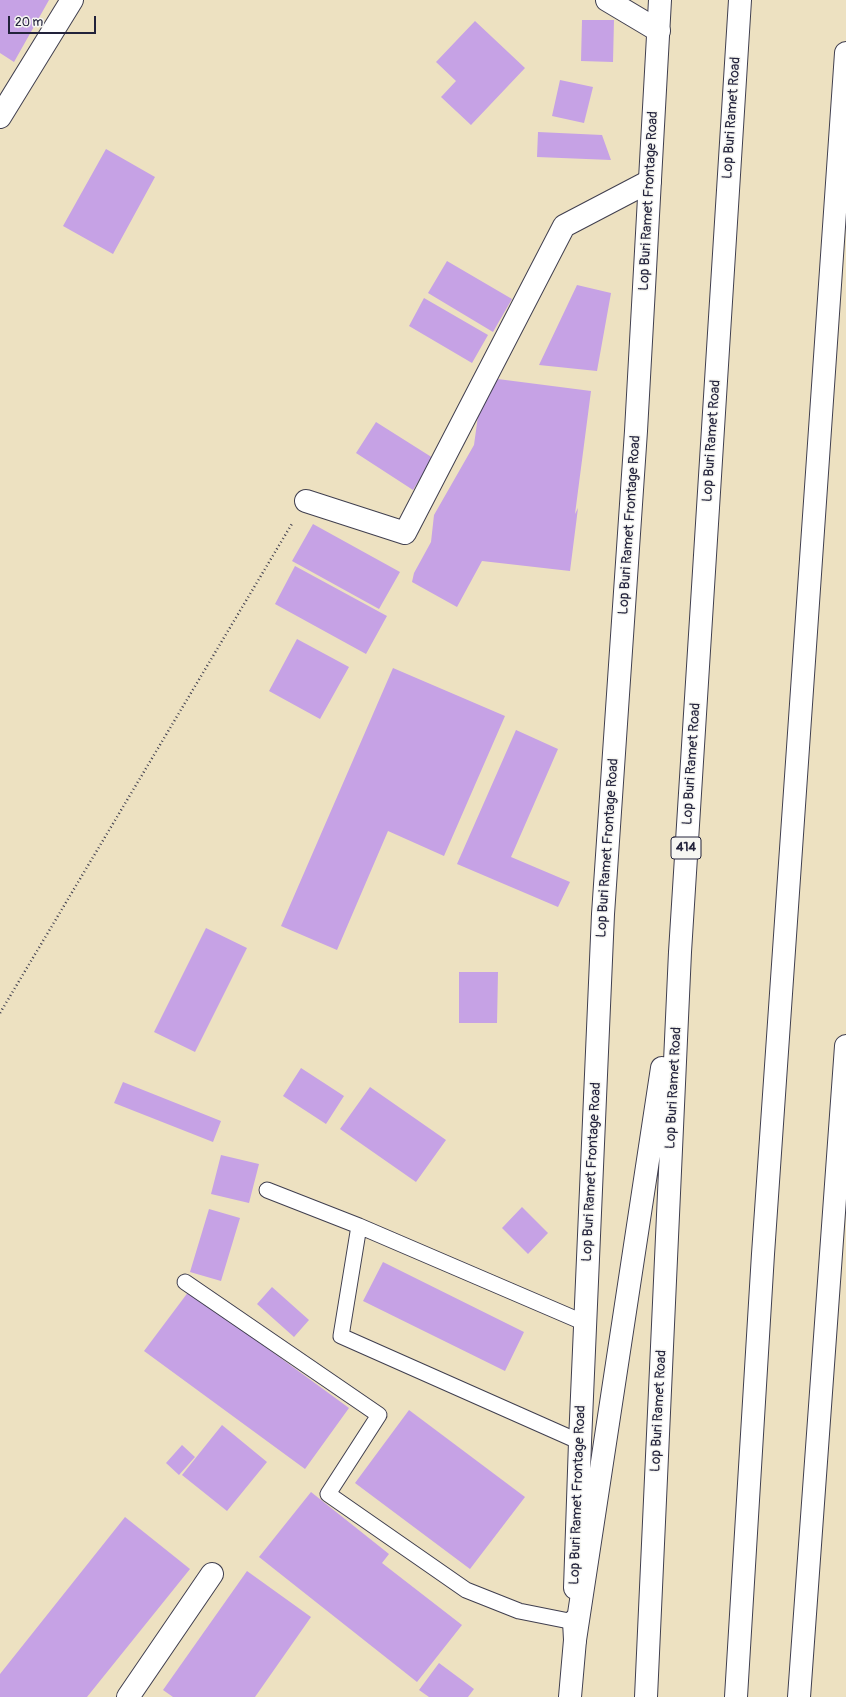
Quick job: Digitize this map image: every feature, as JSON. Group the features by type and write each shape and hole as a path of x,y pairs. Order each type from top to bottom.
{"main road":[{"path":"0,117 72,0"},
{"path":"607,0 659,31"},
{"name":"Lop Buri Ramet Frontage Road","path":"570,1697 575,1631 580,1442 603,914 635,447 660,0"},
{"name":"Lop Buri Ramet Road","path":"646,1697 680,952 740,0"},
{"path":"736,1697 764,1246 846,53"},
{"path":"306,501 404,533 564,226 650,181"},
{"path":"575,1631 680,952"},
{"path":"799,1697 846,1046"},
{"path":"128,1697 212,1574"}],"lane":[{"path":"267,1190 359,1226 585,1322"},
{"path":"359,1226 341,1336 580,1442"},
{"path":"185,1282 379,1415 328,1494 466,1590 519,1612 575,1631"}],"path":[{"path":"0,1013 306,501"}],"building":[{"path":"0,0 49,0 14,62 0,53"},
{"path":"582,20 614,20 613,62 581,61"},
{"path":"475,21 525,68 471,125 441,97 456,81 436,62"},
{"path":"560,80 593,87 584,123 552,116"},
{"path":"538,132 602,135 611,160 537,157"},
{"path":"106,149 155,177 113,254 63,226"},
{"path":"447,261 512,299 493,332 428,293"},
{"path":"577,285 611,293 597,371 539,365"},
{"path":"424,298 488,335 472,363 409,326"},
{"path":"490,378 591,391 575,514 578,508 570,571 482,561 457,607 412,582 414,573 431,542 434,515 474,445 481,394"},
{"path":"376,422 433,458 413,490 356,453"},
{"path":"313,524 400,572 379,609 292,561"},
{"path":"295,566 387,616 366,654 275,604"},
{"path":"297,639 349,667 320,719 269,691"},
{"path":"393,668 505,716 444,856 388,831 337,950 281,926"},
{"path":"516,730 558,749 511,857 570,882 558,907 457,864"},
{"path":"206,928 247,948 195,1052 154,1032"},
{"path":"459,972 498,972 497,1023 459,1023"},
{"path":"301,1068 344,1096 326,1124 283,1096"},
{"path":"123,1082 221,1121 213,1142 114,1103"},
{"path":"370,1087 446,1140 416,1182 340,1129"},
{"path":"221,1155 259,1164 249,1203 211,1194"},
{"path":"522,1207 548,1233 528,1254 502,1228"},
{"path":"209,1209 240,1218 221,1281 190,1272"},
{"path":"383,1262 524,1332 505,1371 363,1301"},
{"path":"272,1287 309,1320 294,1337 257,1304"},
{"path":"189,1291 349,1408 305,1469 144,1351"},
{"path":"409,1410 525,1497 470,1569 355,1483"},
{"path":"222,1425 267,1462 227,1511 182,1475"},
{"path":"182,1445 195,1457 179,1475 166,1463"},
{"path":"311,1492 389,1554 382,1563 462,1625 417,1682 259,1557"},
{"path":"125,1517 190,1569 87,1697 0,1697 0,1674"},
{"path":"247,1571 311,1617 255,1697 173,1697 163,1690"},
{"path":"439,1663 474,1689 468,1697 429,1697 419,1690"}]}
